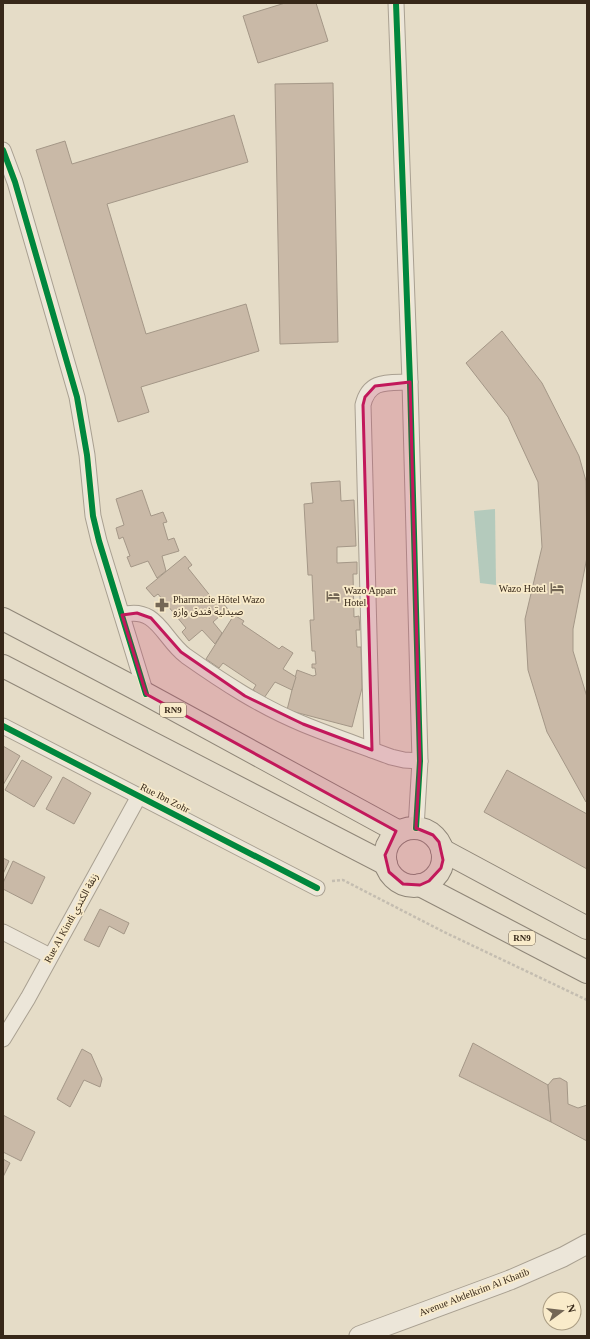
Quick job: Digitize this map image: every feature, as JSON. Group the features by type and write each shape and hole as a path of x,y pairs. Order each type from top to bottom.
{"main road":[{"name":"RN9","path":"3,619 185,716 407,830 425,830 433,835 439,842 442,850 587,928"},
{"name":"RN9","path":"3,666 386,864 389,872 399,881 411,886 420,886 587,972"},
{"path":"386,864 385,855 387,846 392,838 407,830"},
{"path":"420,886 436,876 441,868 443,860 442,850"}],"street":[{"path":"396,3 410,382 420,761 407,830"},
{"path":"3,150 17,189 77,397 87,455 93,516 146,694"},
{"path":"372,750 363,405 369,390 375,386 382,383 410,382"},
{"path":"122,615 137,612 145,614 151,618 181,652 212,675 245,696 302,724 372,750 404,760 420,761"},
{"name":"Rue Ibn Zohr","path":"3,726 317,888"},
{"name":"Rue Al Kindi زنقة الكندي","path":"3,1039 139,796"},
{"path":"3,932 50,956"},
{"name":"Avenue Abdelkrim Al Khatib","path":"359,1336 510,1280 563,1257 587,1244"}],"path":[{"path":"317,888 331,881 343,880 444,932 587,1000"}],"highlighted area":[{"path":"410,382 420,761 416,828 433,835 439,842 443,860 441,868 429,881 420,885 403,884 389,872 385,855 396,831 146,694 122,615 137,613 151,618 181,652 245,696 303,724 372,750 363,405 365,397 375,386"}],"shaded area":[{"path":"495,509 496,585 480,583 474,511"}],"building":[{"path":"285,3 316,3 328,41 258,63 243,16"},
{"path":"333,83 338,342 280,344 275,84"},
{"path":"234,115 248,162 107,204 146,334 246,304 259,351 141,387 149,412 118,422 36,150 65,141 72,164"},
{"name":"Wazo Hotel","path":"502,331 542,383 579,456 586,481 587,557 573,629 573,651 587,697 586,802 547,732 528,670 525,619 542,547 538,482 508,417 466,363"},
{"name":"Wazo Appart Hotel","path":"340,481 341,501 354,500 356,546 337,547 337,563 357,562 357,574 353,574 354,617 359,616 360,630 356,630 357,647 361,647 362,688 352,727 287,710 297,670 313,676 316,675 315,668 312,668 312,664 316,664 315,651 312,651 310,620 314,620 312,575 308,575 304,504 313,503 311,483"},
{"path":"142,490 151,516 163,512 167,522 163,523 168,540 174,538 179,551 162,556 166,571 157,578 148,561 131,567 127,557 130,556 123,537 119,539 116,528 124,525 116,499"},
{"path":"185,556 192,565 188,568 216,603 220,600 228,609 213,622 222,633 215,644 202,630 189,641 182,632 186,628 158,594 154,597 146,588"},
{"path":"234,615 244,621 242,624 279,649 282,646 293,653 283,669 296,677 292,690 275,682 264,698 253,690 256,685 223,663 219,668 206,659"},
{"path":"3,746 20,756 3,785"},
{"path":"22,760 52,777 34,807 5,790"},
{"path":"507,770 587,814 587,869 484,812"},
{"path":"63,777 91,793 74,824 46,809"},
{"path":"3,858 9,861 3,874"},
{"path":"13,861 45,877 32,904 3,889 3,883"},
{"path":"100,909 129,923 124,934 109,926 99,947 84,940"},
{"path":"473,1043 548,1085 551,1122 459,1076"},
{"path":"82,1049 91,1054 102,1079 100,1087 84,1080 70,1107 57,1099"},
{"path":"560,1078 567,1082 568,1104 578,1108 587,1105 587,1141 551,1122 548,1085 553,1079"},
{"path":"3,1115 35,1132 21,1161 3,1152"},
{"path":"3,1159 10,1163 3,1177"}],"cycle path":[{"path":"396,3 410,382 420,761 416,828"},
{"path":"3,150 15,182 77,397 87,455 93,516 99,541 146,694"},
{"path":"3,726 317,888"}],"place":[{"name":"Wazo Hotel","path":"557,588"},
{"name":"Wazo Appart Hotel","path":"333,596"},
{"name":"Pharmacie Hôtel Wazo صيدلية فندق وازو","path":"162,605"}]}
